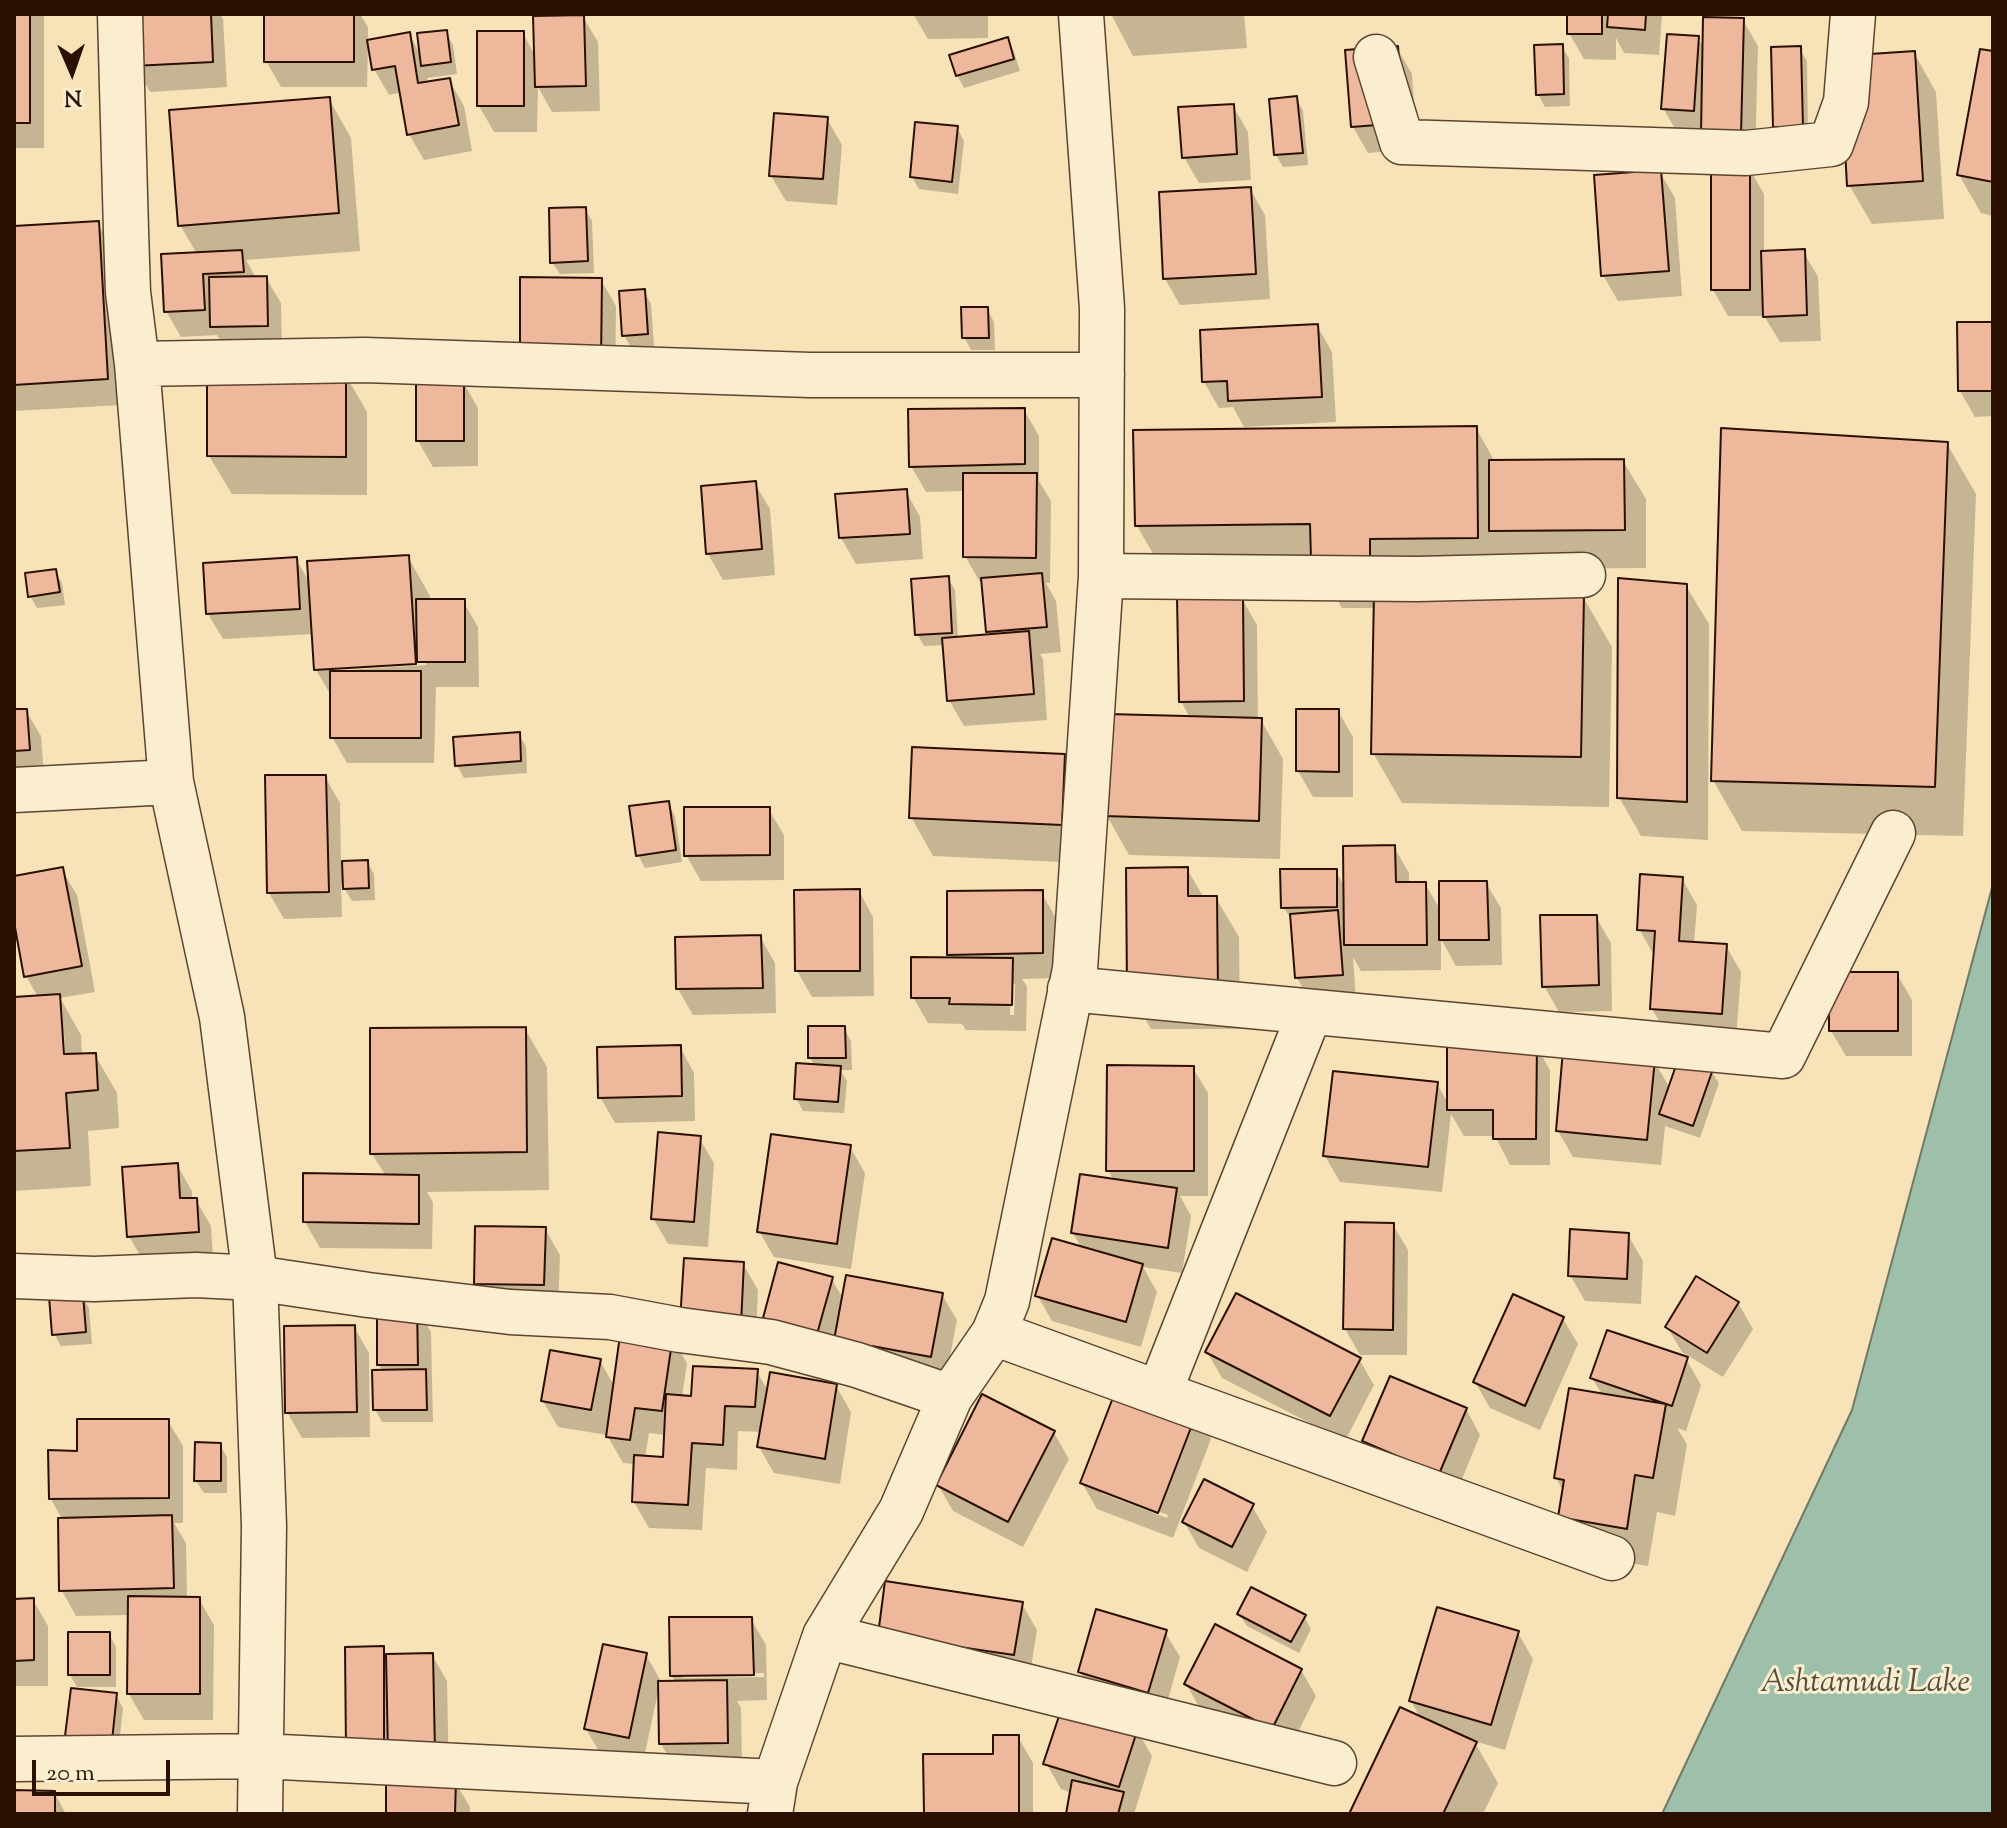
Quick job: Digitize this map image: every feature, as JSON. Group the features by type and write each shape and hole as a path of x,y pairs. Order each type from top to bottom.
{"street":[{"path":"120,14 126,247 171,782 222,1017 255,1278 264,1526 260,1814"},
{"path":"14,1759 261,1756 772,1798 825,1636 901,1511 950,1397 994,1333 1007,1301 1070,989 1077,937 1101,576 1102,308 1081,14"},
{"path":"1376,57 1402,142 1746,153 1831,144 1846,102 1853,14"},
{"path":"137,364 365,360 810,375 1102,375"},
{"path":"1101,576 1417,579 1583,575"},
{"path":"14,790 171,782"},
{"path":"1070,989 1783,1056 1893,833"},
{"path":"1159,1393 1310,1012"},
{"path":"14,1276 94,1279 196,1275 255,1278 510,1312 610,1317 771,1342 857,1365 950,1397"},
{"path":"994,1333 1612,1558"},
{"path":"825,1636 1334,1763"}],"water":[{"name":"Ashtamudi Lake","path":"1993,884 1993,1814 1662,1814 1852,1410"}],"building":[{"path":"14,14 30,14 30,123 14,123"},
{"path":"130,14 211,14 213,62 133,66"},
{"path":"264,14 354,14 354,62 264,62"},
{"path":"1567,14 1602,14 1602,34 1567,34"},
{"path":"1608,14 1646,14 1645,30 1607,27"},
{"path":"584,15 586,86 535,87 533,16"},
{"path":"1703,17 1744,18 1741,134 1701,133"},
{"path":"447,30 451,62 421,66 417,33"},
{"path":"477,31 524,31 524,106 477,106"},
{"path":"410,32 418,83 450,78 459,125 407,135 395,66 372,70 367,40"},
{"path":"1667,34 1699,36 1694,111 1661,109"},
{"path":"1008,37 1014,59 956,76 949,55"},
{"path":"1563,44 1564,94 1536,95 1534,45"},
{"path":"1398,46 1404,123 1351,127 1345,50"},
{"path":"1801,46 1803,127 1773,127 1771,47"},
{"path":"1980,49 1993,51 1993,182 1957,175"},
{"path":"1915,51 1923,181 1847,186 1840,56"},
{"path":"1297,96 1303,153 1274,155 1269,99"},
{"path":"330,97 339,213 178,226 169,110"},
{"path":"1234,104 1237,154 1182,158 1178,107"},
{"path":"774,113 828,117 823,179 769,176"},
{"path":"915,122 958,126 952,182 910,177"},
{"path":"1750,166 1750,290 1711,290 1711,167"},
{"path":"1661,170 1669,271 1601,276 1594,175"},
{"path":"1251,187 1256,274 1163,279 1159,192"},
{"path":"586,207 588,261 550,263 549,208"},
{"path":"99,221 108,379 14,385 14,226"},
{"path":"1805,249 1807,315 1763,317 1761,251"},
{"path":"242,250 244,272 203,274 205,310 164,312 161,254"},
{"path":"267,276 268,326 210,327 209,277"},
{"path":"520,277 602,278 601,362 520,361"},
{"path":"645,289 648,334 622,336 619,291"},
{"path":"961,307 988,307 989,338 962,338"},
{"path":"1957,322 1993,322 1993,391 1958,391"},
{"path":"1318,324 1322,397 1228,401 1227,381 1202,382 1200,330"},
{"path":"207,371 346,372 346,457 207,456"},
{"path":"464,380 464,441 416,441 416,381"},
{"path":"1025,408 1025,464 909,467 908,409"},
{"path":"1477,426 1478,538 1370,539 1370,558 1311,559 1310,524 1135,526 1133,430"},
{"path":"1721,428 1948,442 1935,787 1711,781"},
{"path":"1624,459 1625,530 1489,531 1489,460"},
{"path":"963,473 1037,473 1036,558 963,557"},
{"path":"756,481 762,549 706,554 701,486"},
{"path":"907,489 910,534 839,538 835,494"},
{"path":"409,555 416,664 314,670 307,561"},
{"path":"297,557 300,609 206,614 203,563"},
{"path":"56,569 60,592 28,597 25,573"},
{"path":"1042,573 1047,627 986,632 981,578"},
{"path":"949,576 952,633 915,635 911,579"},
{"path":"1618,578 1687,584 1687,802 1617,798"},
{"path":"1374,592 1584,595 1581,757 1371,754"},
{"path":"1243,597 1244,701 1179,702 1177,598"},
{"path":"416,599 465,599 465,662 417,662"},
{"path":"1029,631 1034,694 947,701 942,638"},
{"path":"330,671 421,671 421,738 330,738"},
{"path":"14,709 27,709 30,750 14,751"},
{"path":"1296,709 1339,709 1339,772 1296,771"},
{"path":"1108,714 1262,718 1259,821 1105,816"},
{"path":"520,732 521,761 455,766 453,737"},
{"path":"912,747 1065,754 1062,825 909,818"},
{"path":"265,775 326,775 329,892 267,893"},
{"path":"669,801 676,850 636,856 629,806"},
{"path":"684,807 770,807 770,855 684,856"},
{"path":"1395,845 1396,882 1426,882 1427,945 1344,945 1343,846"},
{"path":"368,860 369,888 343,889 342,861"},
{"path":"63,867 82,966 24,977 14,922 14,876"},
{"path":"1188,867 1188,896 1217,896 1218,991 1127,991 1126,868"},
{"path":"1280,869 1337,869 1337,907 1281,908"},
{"path":"1640,874 1683,877 1679,941 1727,944 1722,1014 1650,1009 1655,931 1637,930"},
{"path":"1439,881 1487,881 1489,940 1439,940"},
{"path":"860,889 860,971 795,971 794,890"},
{"path":"1043,890 1043,953 947,955 947,891"},
{"path":"1338,910 1343,975 1295,978 1290,914"},
{"path":"1540,915 1597,915 1599,985 1542,987"},
{"path":"761,935 763,988 676,989 675,937"},
{"path":"911,957 1013,958 1012,1005 949,1004 950,998 911,998"},
{"path":"1829,972 1898,972 1898,1031 1829,1031"},
{"path":"60,994 64,1054 96,1053 98,1090 66,1093 70,1148 14,1151 14,997"},
{"path":"808,1026 845,1026 846,1058 808,1058"},
{"path":"526,1027 527,1152 370,1154 370,1028"},
{"path":"1447,1042 1537,1042 1536,1139 1493,1139 1493,1110 1447,1110"},
{"path":"681,1045 682,1096 598,1098 597,1047"},
{"path":"1563,1050 1655,1059 1647,1140 1556,1131"},
{"path":"1679,1057 1713,1069 1693,1126 1659,1114"},
{"path":"796,1063 841,1066 838,1102 794,1099"},
{"path":"1107,1065 1194,1066 1194,1171 1106,1171"},
{"path":"1333,1071 1438,1082 1428,1167 1323,1156"},
{"path":"658,1132 701,1136 694,1222 651,1219"},
{"path":"771,1134 851,1145 837,1244 757,1232"},
{"path":"178,1163 180,1198 197,1198 199,1232 127,1237 122,1167"},
{"path":"303,1173 419,1175 419,1224 303,1222"},
{"path":"1080,1174 1177,1188 1168,1248 1071,1233"},
{"path":"1345,1222 1394,1223 1393,1330 1343,1329"},
{"path":"475,1226 546,1227 544,1285 474,1284"},
{"path":"1570,1229 1629,1233 1627,1279 1568,1276"},
{"path":"1052,1238 1143,1264 1126,1322 1035,1296"},
{"path":"684,1258 744,1262 741,1324 680,1321"},
{"path":"778,1262 833,1277 817,1334 763,1318"},
{"path":"846,1275 943,1293 931,1357 872,1346 869,1358 832,1351"},
{"path":"1696,1276 1739,1302 1707,1353 1665,1327"},
{"path":"1236,1293 1361,1358 1330,1416 1205,1352"},
{"path":"83,1294 86,1332 52,1335 49,1296"},
{"path":"1513,1294 1564,1317 1525,1406 1473,1382"},
{"path":"417,1304 418,1365 377,1365 377,1306"},
{"path":"355,1325 357,1412 285,1413 284,1326"},
{"path":"621,1328 673,1335 662,1411 635,1408 630,1440 606,1437"},
{"path":"1607,1330 1688,1357 1672,1406 1590,1378"},
{"path":"550,1350 601,1359 591,1410 541,1401"},
{"path":"693,1366 758,1369 755,1407 725,1406 723,1445 692,1443 688,1505 632,1502 634,1455 663,1457 666,1394 691,1396"},
{"path":"426,1369 427,1410 373,1410 372,1370"},
{"path":"770,1372 837,1384 825,1459 757,1447"},
{"path":"1390,1376 1467,1408 1439,1474 1362,1441"},
{"path":"1119,1382 1197,1412 1158,1513 1080,1483"},
{"path":"1569,1388 1666,1404 1653,1478 1635,1475 1627,1529 1558,1517 1564,1480 1554,1478"},
{"path":"982,1394 1055,1431 1008,1522 936,1485"},
{"path":"77,1419 169,1419 169,1498 49,1499 48,1450 77,1451"},
{"path":"195,1442 221,1443 221,1481 194,1481"},
{"path":"1204,1479 1254,1504 1232,1547 1182,1522"},
{"path":"172,1515 174,1588 59,1591 58,1518"},
{"path":"885,1581 1023,1602 1014,1655 878,1635"},
{"path":"1251,1587 1306,1615 1291,1642 1237,1614"},
{"path":"128,1596 200,1597 200,1694 127,1694"},
{"path":"34,1598 34,1660 14,1661 14,1599"},
{"path":"1437,1607 1519,1631 1491,1725 1409,1701"},
{"path":"1096,1609 1167,1630 1148,1693 1078,1672"},
{"path":"669,1617 752,1617 754,1675 670,1676"},
{"path":"1215,1624 1302,1669 1272,1729 1184,1684"},
{"path":"68,1632 110,1632 110,1675 68,1675"},
{"path":"603,1644 647,1653 629,1738 584,1729"},
{"path":"384,1646 384,1750 346,1750 345,1647"},
{"path":"433,1653 435,1753 388,1754 386,1654"},
{"path":"727,1680 728,1743 659,1744 658,1681"},
{"path":"71,1688 117,1693 112,1741 65,1736"},
{"path":"1063,1704 1138,1728 1119,1787 1043,1764"},
{"path":"1400,1707 1477,1742 1443,1814 1349,1814"},
{"path":"993,1735 1019,1735 1019,1814 924,1814 923,1754 993,1754"},
{"path":"386,1778 456,1780 455,1814 386,1814"},
{"path":"1072,1780 1124,1792 1118,1814 1066,1814"},
{"path":"14,1790 55,1791 55,1814 14,1814"}]}
